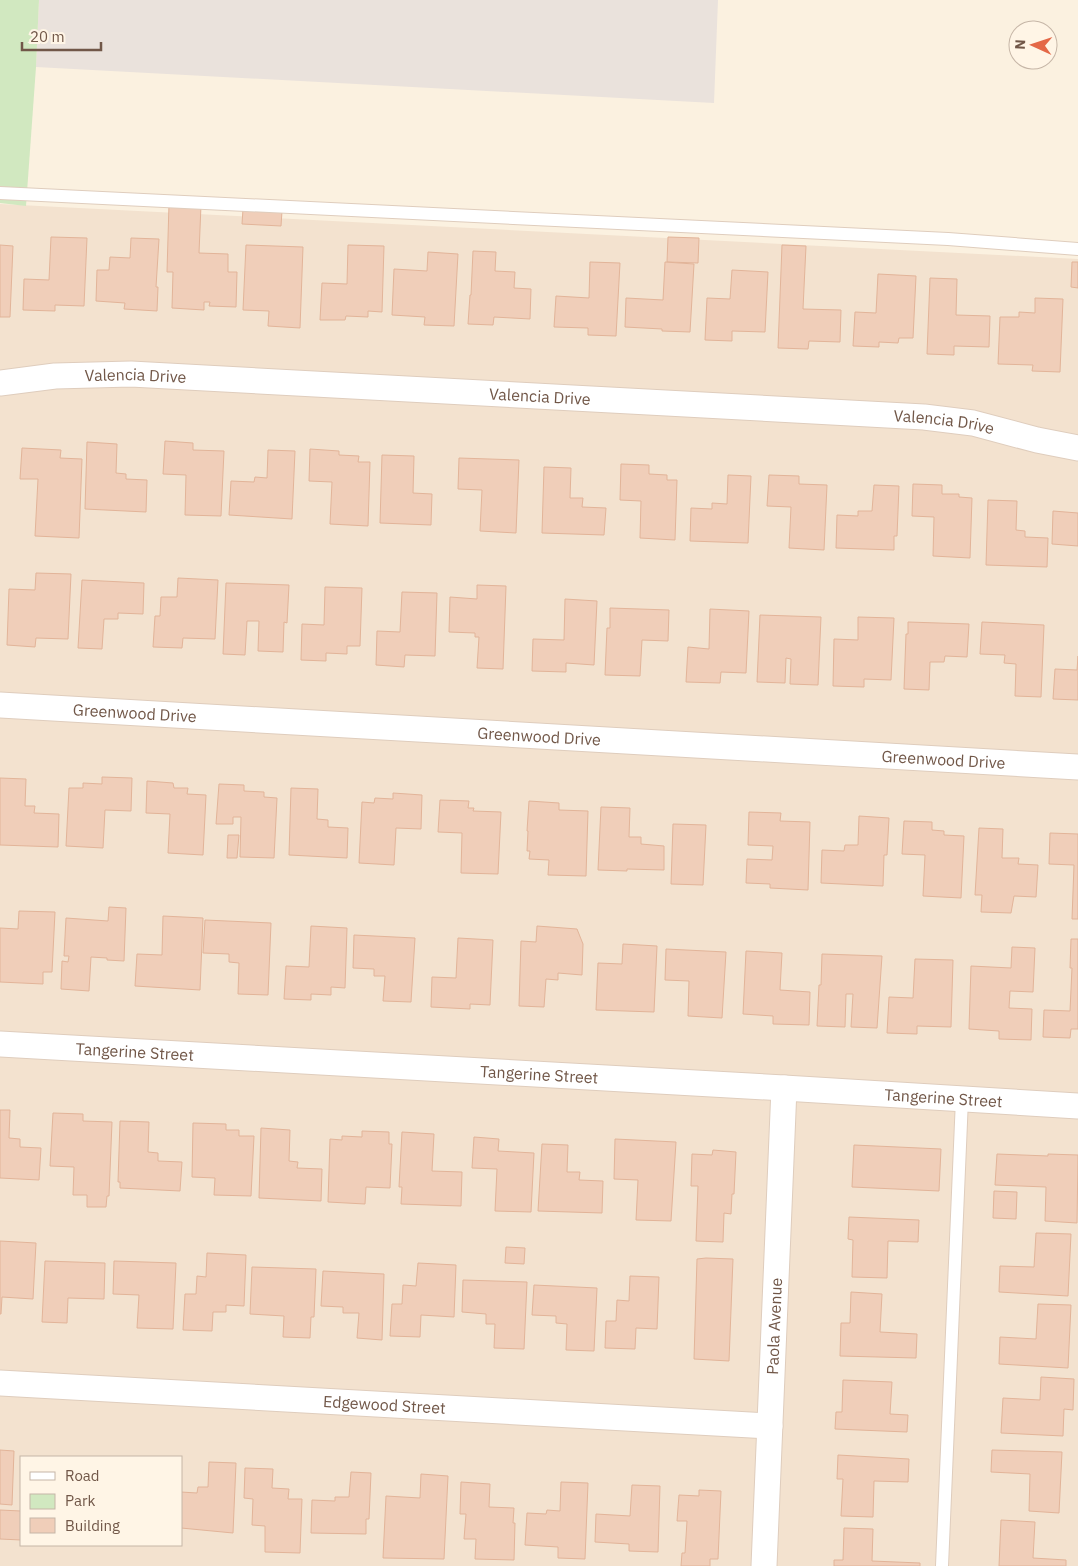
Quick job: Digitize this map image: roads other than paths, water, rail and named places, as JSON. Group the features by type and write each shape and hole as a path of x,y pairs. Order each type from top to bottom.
{"street":[{"name":"Valencia Drive","path":"0,383 55,376 131,374 924,417 973,423 1037,440 1078,448"},
{"name":"Greenwood Drive","path":"0,705 1078,767"},
{"name":"Tangerine Street","path":"0,1044 1078,1106"},
{"name":"Paola Avenue","path":"764,1566 784,1088"},
{"name":"Edgewood Street","path":"0,1383 770,1426"}],"lane":[{"path":"0,193 948,239 1078,249"},
{"path":"942,1566 962,1099"}]}
